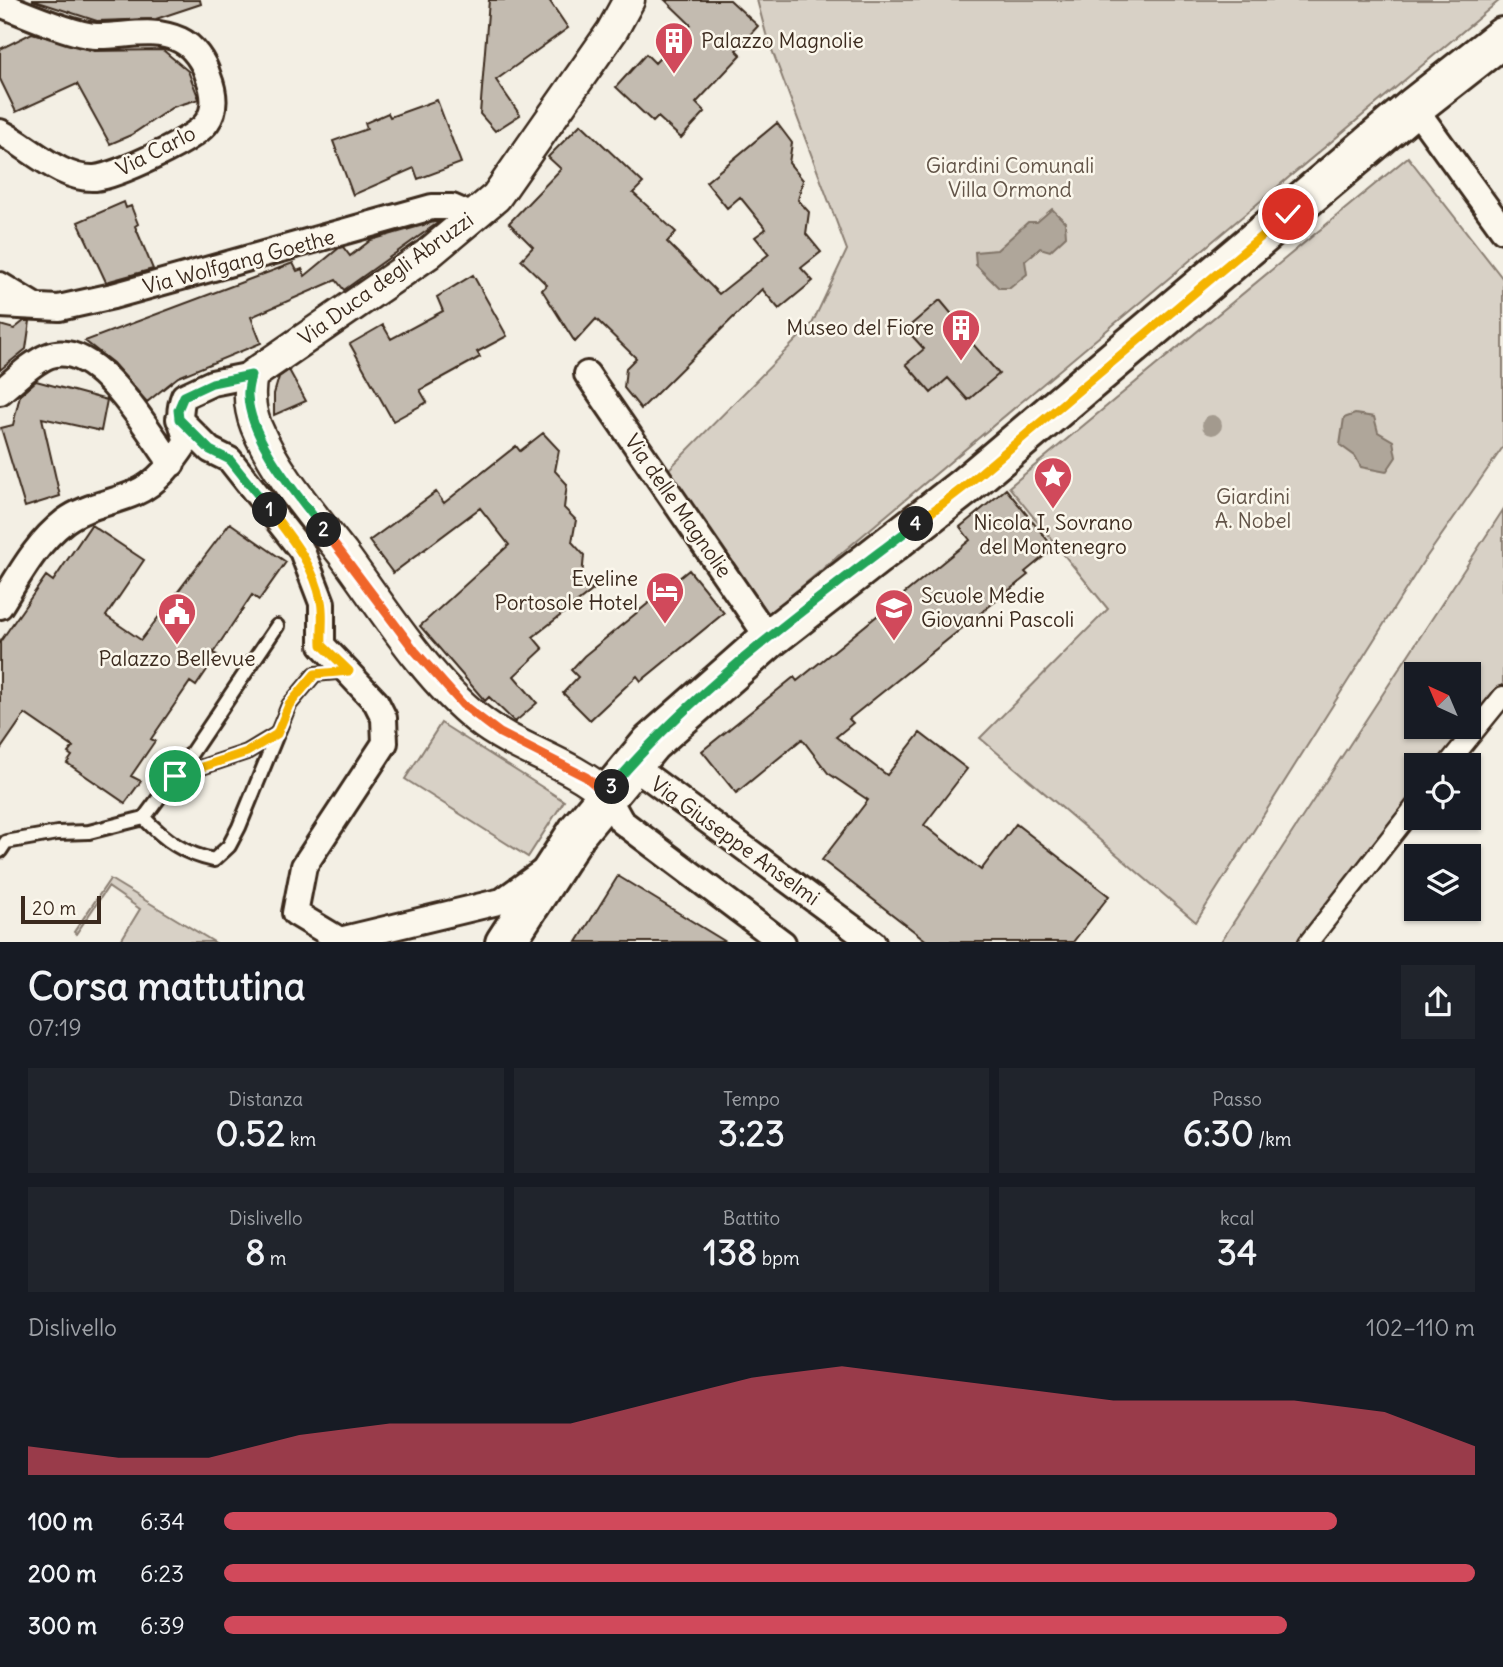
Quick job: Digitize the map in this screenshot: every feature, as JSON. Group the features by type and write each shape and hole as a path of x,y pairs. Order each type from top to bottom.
{"main road":[{"path":"506,942 555,864 631,764 769,639 964,487 1415,107 1503,37"}],"street":[{"name":"Via Duca degli Abruzzi","path":"179,419 178,410 184,396 212,383 251,375 428,254 475,217 508,180 612,31 629,0"},
{"name":"Via Carlo","path":"0,4 93,36 158,34 181,40 205,65 214,104 208,121 196,134 111,174 93,178 51,164 0,132"},
{"path":"1415,107 1503,230"},
{"name":"Via Wolfgang Goethe","path":"0,305 60,308 113,296 432,207 452,207 475,217"},
{"path":"0,285 36,307"},
{"path":"0,393 46,357 70,354 83,358 118,390 172,464"},
{"name":"Via delle Magnolie","path":"587,374 769,639"},
{"path":"251,375 248,396 255,424 274,460 415,651 479,720 586,777 606,794 621,821 782,942"},
{"path":"1,604 32,554 67,519 150,485 172,464 187,441 179,419"},
{"path":"179,419 210,450 230,460 302,551 322,603 322,645 376,702 384,718 385,743 304,866 295,913 344,941 502,901 555,864"},
{"path":"1457,753 1503,696"},
{"name":"Via Giuseppe Anselmi","path":"631,764 872,942"},
{"path":"1309,942 1404,819"}],"lane":[{"path":"0,851 6,842 57,833 89,832 144,818 277,626"},
{"path":"144,818 166,842 196,856 214,860 229,846 239,827 289,705 315,674 349,671"},
{"path":"175,776 247,752 277,734"}],"green space":[{"name":"Giardini Comunali Villa Ormond","path":"757,0 1500,0 769,614 668,470 812,324 847,250 766,34"},
{"name":"Giardini A. Nobel","path":"1408,157 1503,279 1503,447 1423,562 1196,922 980,738 1108,609 1009,487"},
{"path":"1503,510 1503,686 1481,714 1481,662 1404,662 1404,739 1461,739 1450,753 1404,753 1404,811 1299,942 1221,942"},
{"path":"441,723 564,801 528,857 405,779"},
{"path":"110,879 214,942 120,942 140,909 108,887 76,934 74,932"}],"shaded area":[{"path":"1052,209 1065,222 1066,236 1050,251 1040,248 1025,261 1027,274 1010,288 999,288 976,265 975,252 997,250 1028,222 1037,222"},
{"path":"1355,414 1374,417 1378,432 1393,441 1396,457 1386,472 1361,467 1355,456 1340,445 1344,418"}],"building":[{"path":"32,0 200,0 201,4 156,19 97,21"},
{"path":"489,0 549,0 568,28 496,80 520,115 495,131 480,114"},
{"name":"Palazzo Magnolie","path":"665,0 730,0 758,26 736,50 741,55 696,103 705,112 681,138 658,117 653,122 616,87 646,54 655,63 691,25"},
{"path":"32,33 94,51 163,50 188,71 199,99 173,107 131,135 110,144 77,84 16,112 0,79 0,49"},
{"path":"437,100 461,163 418,179 414,168 353,195 333,141 367,129 365,123 388,113 390,117"},
{"path":"777,123 792,143 789,163 803,180 798,200 809,212 806,234 821,252 801,268 813,281 779,309 762,289 641,409 624,388 626,368 636,358 596,319 575,342 542,290 547,285 521,260 533,247 509,223 561,169 548,157 581,124 643,183 633,193 676,232 667,242 719,294 769,254 755,237 766,229 740,197 727,208 706,182"},
{"path":"124,202 126,208 131,206 138,224 135,226 153,269 106,282 78,222"},
{"path":"439,222 344,290 336,280 251,317 261,343 178,377 147,402 113,363 85,341 293,263 297,271 302,269 305,276 339,248 343,247 350,256 371,240"},
{"path":"473,275 507,336 477,352 480,357 420,390 427,402 393,421 350,344 383,325 391,339 443,311 437,297"},
{"name":"Museo del Fiore","path":"940,300 961,325 958,327 999,374 968,400 948,378 931,393 906,364 924,349 906,329"},
{"path":"24,321 30,321 26,349 0,370 0,325 14,329"},
{"path":"289,370 306,401 274,415 274,394 279,377"},
{"path":"36,381 107,400 101,431 42,418 60,496 25,507 1,428 13,425 20,395"},
{"path":"543,433 559,450 555,471 567,484 564,508 576,520 572,542 584,555 582,577 593,590 533,637 543,649 514,676 537,703 515,722 489,697 485,701 420,626 509,545 480,508 393,573 369,541 436,492 444,503 516,446 520,451"},
{"path":"1006,489 1054,548 1025,572 1028,575 849,719 853,723 836,737 887,775 920,733 967,769 924,825 981,870 1016,824 1109,896 1073,942 928,942 822,860 868,800 828,773 802,739 736,793 702,751 794,677 797,681 970,540 960,527"},
{"path":"230,523 286,562 259,600 252,595 213,653 217,655 196,686 190,682 151,739 155,741 131,776 141,781 125,803 67,763 72,756 68,753 73,747 25,714 0,750 0,642 46,576 53,581 91,525 144,560 106,616 141,640"},
{"name":"Eveline Portosole Hotel","path":"689,570 724,613 641,681 637,676 590,720 563,693 578,677 571,670 584,656"},
{"path":"618,876 726,942 577,942"}],"place":[{"name":"Palazzo Magnolie","path":"674,75"},
{"name":"Museo del Fiore","path":"961,362"},
{"name":"Nicola I, Sovrano del Montenegro","path":"1053,510"},
{"name":"Eveline Portosole Hotel","path":"665,625"},
{"name":"Scuole Medie Giovanni Pascoli","path":"894,642"},
{"name":"Palazzo Bellevue","path":"177,646"}],"route":[{"path":"175,776 247,752 277,734 289,705 315,674 349,671 322,645 322,603 302,551 230,460 210,450 179,419 178,410 184,396 212,383 251,375 248,396 255,424 274,460 415,651 479,720 586,777 606,794 651,743 769,639 964,487 1288,214"}]}
